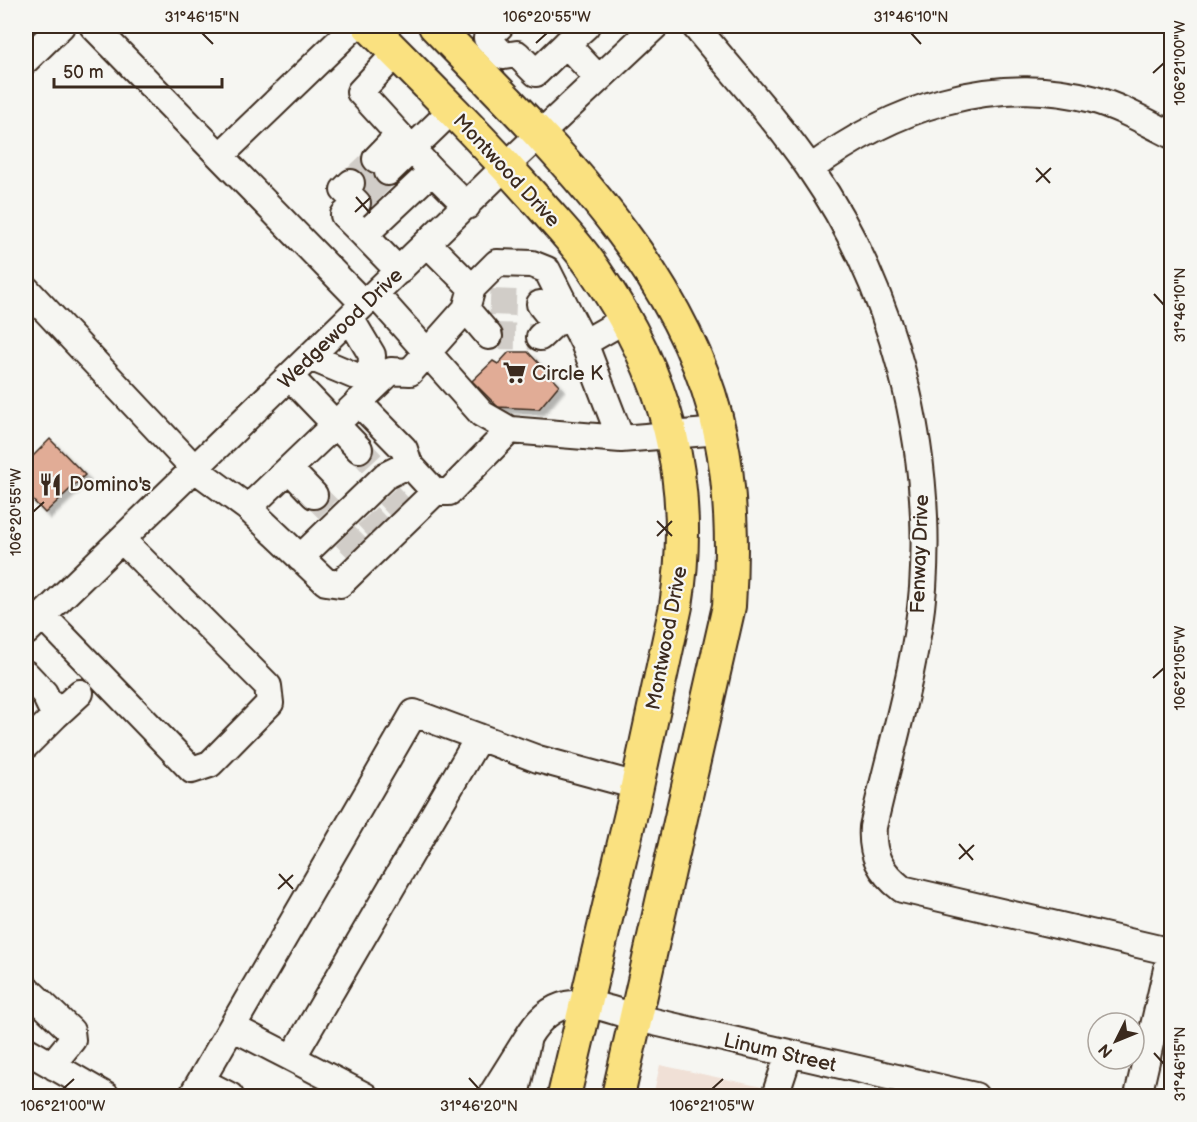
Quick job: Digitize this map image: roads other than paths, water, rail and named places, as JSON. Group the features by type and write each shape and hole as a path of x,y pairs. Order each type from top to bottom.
{"main road":[{"name":"Montwood Drive","path":"369,26 507,165 592,267 626,319 656,382 673,436 680,476 683,525 681,573 637,786 564,1096"},
{"path":"435,26 484,40 541,135 587,186 642,260 682,330 697,362 720,431 731,510 732,554 729,606 618,1096"}],"street":[{"path":"26,60 61,26"},
{"path":"93,26 363,305 427,352 482,414 510,430 621,439 720,431"},
{"path":"220,156 355,26"},
{"path":"484,40 504,56 517,54 536,73 586,26"},
{"name":"Fenway Drive","path":"695,26 810,169 860,258 896,354 920,462 924,520 922,588 914,647 873,827 872,844 876,861 889,879 902,890 1171,950"},
{"name":"Wedgewood Drive","path":"34,624 507,165 541,135 643,29"},
{"path":"566,44 598,78"},
{"path":"396,53 360,92 467,206"},
{"path":"810,169 838,148 875,126 921,107 969,95 1024,90 1056,92 1094,100 1124,111 1172,135"},
{"path":"382,166 406,142 452,110"},
{"path":"364,236 432,171"},
{"path":"357,194 344,215 399,271"},
{"path":"428,243 479,311"},
{"path":"248,508 335,425 369,388 391,370 410,372 427,352 479,311 497,263 532,264 547,270 553,314 584,343 621,439"},
{"path":"553,314 592,267"},
{"path":"26,289 195,469 248,508 326,582 334,585 340,584 353,525 385,485"},
{"path":"363,305 372,355 369,388"},
{"path":"584,343 626,319"},
{"path":"310,357 353,375 369,388 404,449 409,464 435,492"},
{"path":"290,377 335,425 385,485 449,492 510,430"},
{"path":"300,558 353,525 385,485 409,464"},
{"path":"289,469 353,525"},
{"path":"34,624 192,770 210,764 270,703 268,686 122,540"},
{"path":"26,674 44,693 56,716"},
{"path":"26,746 80,693"},
{"path":"230,1096 197,1088 414,713 538,759 637,786"},
{"path":"292,1058 479,737"},
{"path":"1138,1096 1171,950"},
{"path":"26,988 71,1031 72,1040 58,1057 55,1067"},
{"path":"491,1096 536,1023 566,1005 587,1002"},
{"name":"Linum Street","path":"587,1002 637,1018 975,1096"},
{"path":"232,1027 365,1096"},
{"path":"515,1096 528,1037"},
{"path":"26,1050 106,1096"},
{"path":"775,1096 789,1053"}],"tunnel":[{"path":"351,183 376,159"},
{"path":"363,197 388,172"},
{"path":"490,302 540,304"},
{"path":"489,336 540,337"},
{"path":"359,449 372,463"},
{"path":"314,495 328,509"},
{"path":"388,495 400,508"},
{"path":"367,516 379,529"},
{"path":"345,536 359,550"}],"place":[{"name":"Circle K","path":"514,373"},
{"name":"Domino's","path":"51,484"}]}
